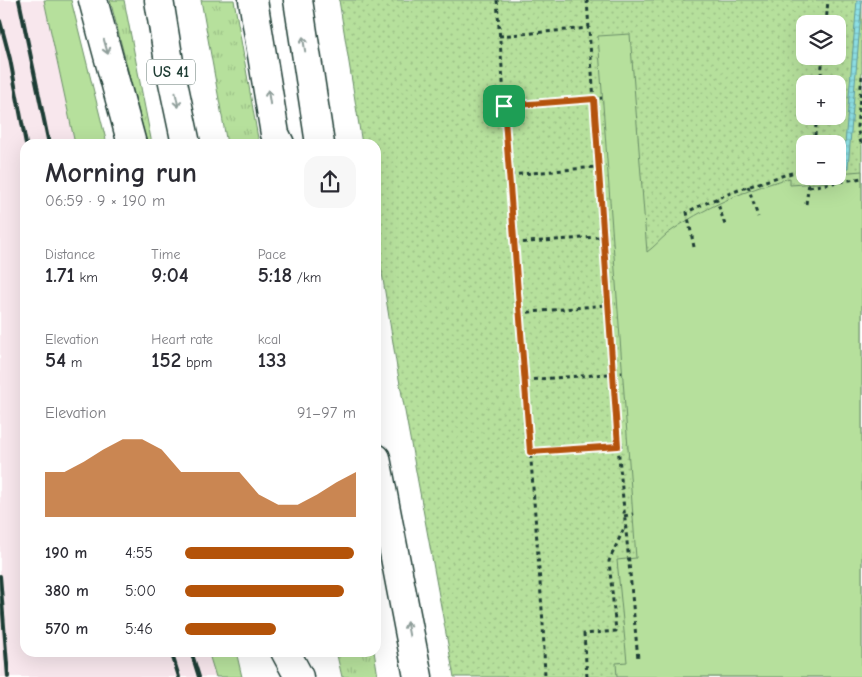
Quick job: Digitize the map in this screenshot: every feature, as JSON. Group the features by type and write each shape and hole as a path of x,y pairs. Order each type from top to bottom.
{"highway":[{"path":"93,0 131,139"},
{"name":"US 41","path":"159,0 170,68 185,139"},
{"path":"253,0 275,134 278,139"},
{"path":"298,0 319,139"},
{"path":"381,484 418,677"},
{"path":"288,657 299,677"},
{"path":"299,657 304,677"}],"path":[{"path":"497,0 546,677"},
{"path":"587,0 618,446 638,659"},
{"path":"827,15 828,0"},
{"path":"499,36 589,28"},
{"path":"862,76 858,127 862,147"},
{"path":"504,106 602,98"},
{"path":"510,175 606,166"},
{"path":"694,247 687,212 716,198 748,186 796,172"},
{"path":"806,204 809,187 862,178"},
{"path":"748,186 758,217"},
{"path":"716,198 726,228"},
{"path":"515,243 611,236"},
{"path":"520,313 616,304"},
{"path":"525,380 622,373"},
{"path":"530,452 627,445"},
{"path":"624,516 633,514"},
{"path":"587,677 584,634 616,631 609,561 625,526"}],"shaded area":[{"path":"0,0 44,0 74,139 20,139 20,657 210,657 216,677 0,677"}],"green space":[{"path":"44,0 71,0 106,139 74,139"},
{"path":"110,0 124,0 151,139 146,139"},
{"path":"201,0 234,0 258,139 226,139"},
{"path":"339,0 862,0 862,677 454,677 397,368 381,267 381,139 361,139"},
{"path":"630,34 647,252 681,224 741,194 790,178 790,185 846,185 846,172 862,171 862,677 617,677 616,663 627,662 617,560 636,558 598,36"},
{"path":"210,657 237,657 242,677 216,677"},
{"path":"337,657 375,657 378,677 342,677"}],"water":[{"path":"857,0 862,0 848,168 846,168 846,135"}],"railway":[{"path":"19,0 48,139"},
{"path":"0,21 10,59 25,139"},
{"path":"0,576 8,677"},
{"path":"173,657 179,677"},
{"path":"193,657 199,677"}],"route":[{"path":"594,99 618,446 530,452 504,106 594,99"}]}
